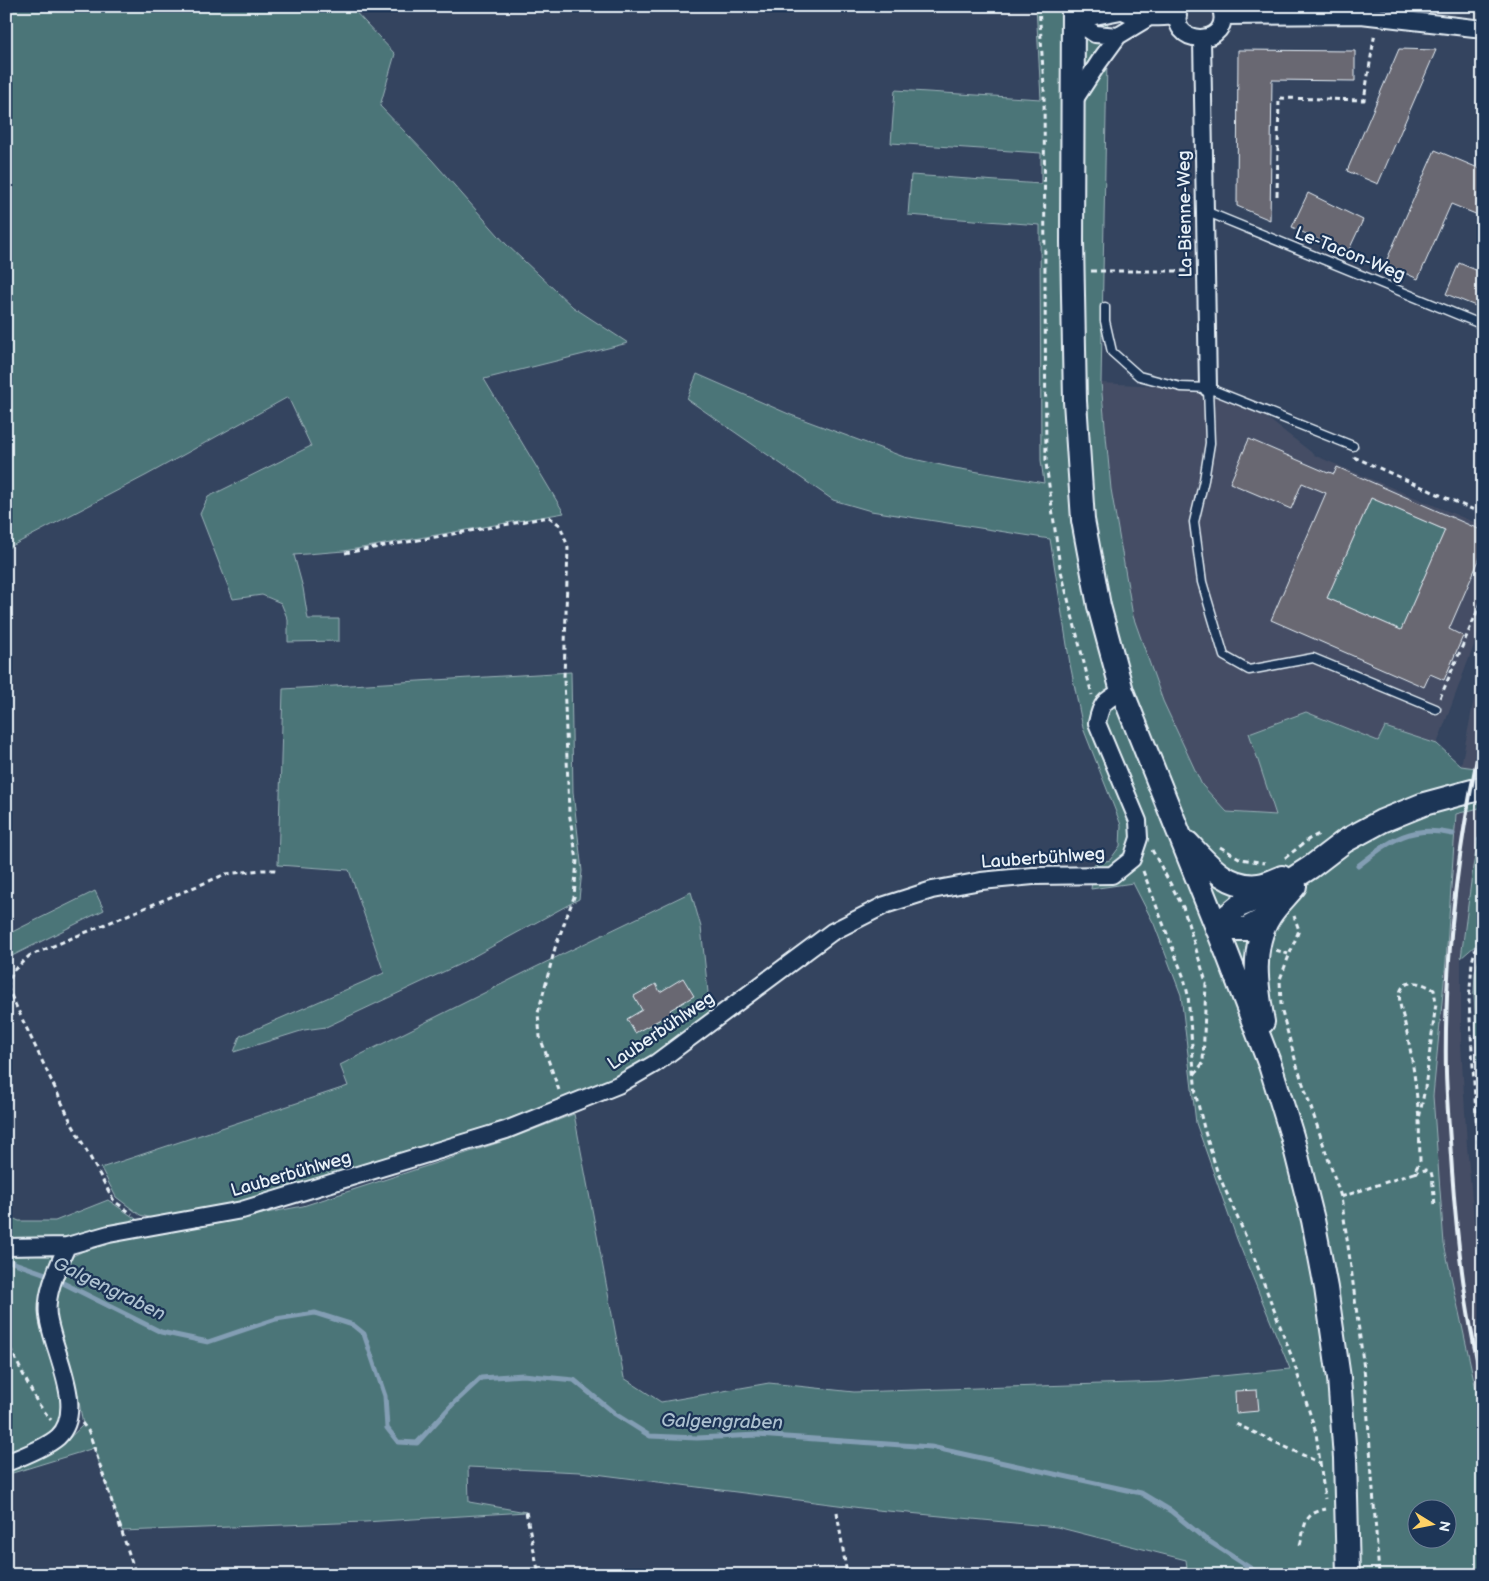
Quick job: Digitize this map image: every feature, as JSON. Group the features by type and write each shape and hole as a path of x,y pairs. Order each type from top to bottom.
{"main road":[{"path":"1073,13 1072,242 1074,392 1083,520 1099,606 1122,691 1270,1065 1292,1136 1313,1220 1326,1288 1338,1378 1345,1458 1348,1575"},
{"path":"1216,927 1238,906 1269,894 1311,867 1345,840 1382,821 1424,804 1483,788"},
{"path":"1181,837 1216,872 1236,884 1260,885 1311,867"},
{"path":"1270,1065 1256,963 1263,929 1270,916 1311,867"},
{"path":"1216,927 1246,929 1270,916"}],"street":[{"path":"1073,13 1118,8 1148,18"},
{"path":"1073,102 1098,62 1118,36 1148,18 1179,11 1180,27 1184,32 1190,36 1202,39 1214,34 1222,23 1222,11 1360,15 1483,30"},
{"path":"1073,13 1095,34 1118,36"},
{"name":"La-Bienne-Weg","path":"1202,39 1208,388"},
{"path":"1122,691 1105,700 1100,709 1097,723 1138,821 1139,838 1132,859"},
{"name":"Lauberbühlweg","path":"13,1246 67,1246 109,1234 242,1210 506,1130 565,1108 618,1085 656,1063 832,932 884,905 932,890 981,881 1033,876 1112,875 1132,859"},
{"path":"6,1463 26,1455 58,1437 67,1424 71,1409 69,1393 54,1346 48,1315 49,1298 67,1246"}],"lane":[{"name":"Le-Tacon-Weg","path":"1205,211 1483,325"},
{"path":"1105,307 1105,322 1112,352 1139,376 1181,387 1208,388 1353,446"},
{"path":"1208,388 1210,443 1194,522 1202,582 1224,656 1249,670 1312,658 1436,709"}],"path":[{"path":"1039,6 1044,87 1046,463 1060,567 1091,694 1100,709"},
{"path":"1277,196 1279,98 1364,100 1377,17"},
{"path":"1088,273 1094,270 1206,271"},
{"path":"1353,446 1349,455 1483,514"},
{"path":"346,553 549,518 560,525 568,547 564,678 569,812 577,860 574,898 555,948 538,1012 540,1037 565,1108"},
{"path":"1436,709 1483,598"},
{"path":"1139,838 1152,851 1183,906 1206,982 1203,1063 1194,1076"},
{"path":"1217,845 1241,859"},
{"path":"1132,859 1144,872 1184,978 1188,995 1198,1105 1217,1171 1249,1244 1293,1360 1316,1433 1326,1514"},
{"path":"165,1224 138,1218 114,1201 72,1124 7,986 13,971 28,956 226,874 278,870"},
{"path":"1483,920 1472,962 1469,1002 1483,1228"},
{"path":"1414,1173 1420,1161 1415,1076 1400,1005 1400,992 1404,986 1414,983 1426,984 1434,990 1436,1003 1426,1088 1418,1119"},
{"path":"1340,1198 1425,1170 1431,1172 1435,1205"},
{"path":"6,1340 37,1402 52,1421 63,1429"},
{"path":"71,1409 89,1432 136,1575"},
{"path":"1236,1424 1321,1463"},
{"path":"1300,1546 1307,1517 1315,1511 1326,1509"},
{"path":"526,1512 539,1575"},
{"path":"837,1512 847,1575"}],"shaded area":[{"path":"1101,383 1231,390 1316,456 1483,526 1483,621 1437,744 1409,769 1276,815 1227,812 1202,785 1163,701 1133,616 1111,489"},
{"path":"1483,652 1483,815 1473,867 1461,958 1461,1044 1467,1146 1478,1261 1483,1288 1483,1421 1444,1244 1433,1096 1446,961 1456,814 1461,813 1468,767 1461,766"}],"green space":[{"path":"6,6 350,6 395,54 380,106 432,160 506,244 573,307 628,343 484,379 564,513 344,551 294,555 303,588 308,619 339,619 339,641 288,642 288,620 281,603 262,595 233,599 200,514 208,497 311,446 288,397 147,475 6,549"},
{"path":"1036,6 1108,6 1101,383 1111,489 1133,616 1163,701 1202,785 1227,812 1276,815 1249,733 1306,712 1378,741 1385,727 1437,744 1461,766 1483,769 1483,807 1456,814 1446,961 1433,1096 1444,1244 1483,1421 1483,1575 1188,1575 1186,1560 1057,1527 877,1510 580,1472 468,1467 469,1502 526,1512 365,1522 122,1531 94,1448 6,1475 6,1469 63,1444 83,1425 78,1396 60,1342 53,1313 62,1272 73,1256 94,1246 303,1206 507,1140 574,1114 624,1378 661,1402 769,1383 854,1392 1163,1382 1290,1369 1237,1239 1196,1123 1181,995 1154,924 1133,883 1091,889 1094,864 1110,860 1120,846 1121,825 1083,728 1070,664 1050,539 871,511 833,500 687,399 697,374 791,415 904,457 955,468 1044,483 1041,460 1040,225 908,215 911,175 1041,184 1041,153 891,143 895,90 1041,99"},
{"path":"1371,498 1445,530 1401,630 1327,598"},
{"path":"571,672 573,792 582,871 579,899 458,965 326,1027 304,1030 234,1052 240,1036 384,973 349,870 278,865 283,689"},
{"path":"1483,815 1483,939 1461,958 1473,867"},
{"path":"95,891 104,910 6,959 6,935"},
{"path":"691,892 701,927 710,1011 657,1054 595,1088 383,1163 242,1207 164,1221 140,1215 116,1197 101,1168 348,1086 340,1065"},
{"path":"1483,944 1483,1178 1474,994 1475,973"},
{"path":"108,1200 142,1223 61,1238 6,1241 6,1215 19,1221 55,1221"},
{"path":"6,1254 53,1256 56,1260 46,1288 65,1398 64,1414 54,1434 6,1459"}],"building":[{"path":"1399,49 1436,50 1378,184 1347,171"},
{"path":"1238,50 1355,51 1355,81 1272,80 1270,220 1237,206"},
{"path":"1435,150 1483,170 1483,217 1451,204 1418,279 1385,264"},
{"path":"1308,193 1363,220 1347,254 1292,227"},
{"path":"1459,263 1483,273 1483,309 1446,294"},
{"path":"1249,439 1328,473 1334,474 1337,467 1483,531 1483,551 1449,629 1463,636 1444,680 1430,674 1424,687 1271,620 1326,493 1302,483 1291,509 1230,483","holes":["1371,498 1445,530 1401,630 1327,598"]},
{"path":"683,978 694,996 670,1010 672,1013 635,1033 627,1019 642,1010 634,996 656,984 660,992"},
{"path":"1257,1390 1259,1411 1236,1413 1235,1391"}],"waterway":[{"path":"1358,866 1391,842 1412,833 1438,831 1453,834"},
{"path":"1479,840 1483,841"},
{"name":"Galgengraben","path":"6,1260 43,1273 161,1332 208,1342 276,1319 315,1313 353,1325 364,1334 385,1396 387,1428 398,1442 417,1443 452,1405 481,1378 523,1375 574,1380 615,1414 650,1436 697,1438 757,1435 931,1447 1141,1493 1171,1511 1204,1538 1261,1575"}],"railway":[{"path":"1483,731 1466,815 1454,900 1447,987 1446,1030 1447,1097 1456,1224 1471,1331 1483,1384"}]}
